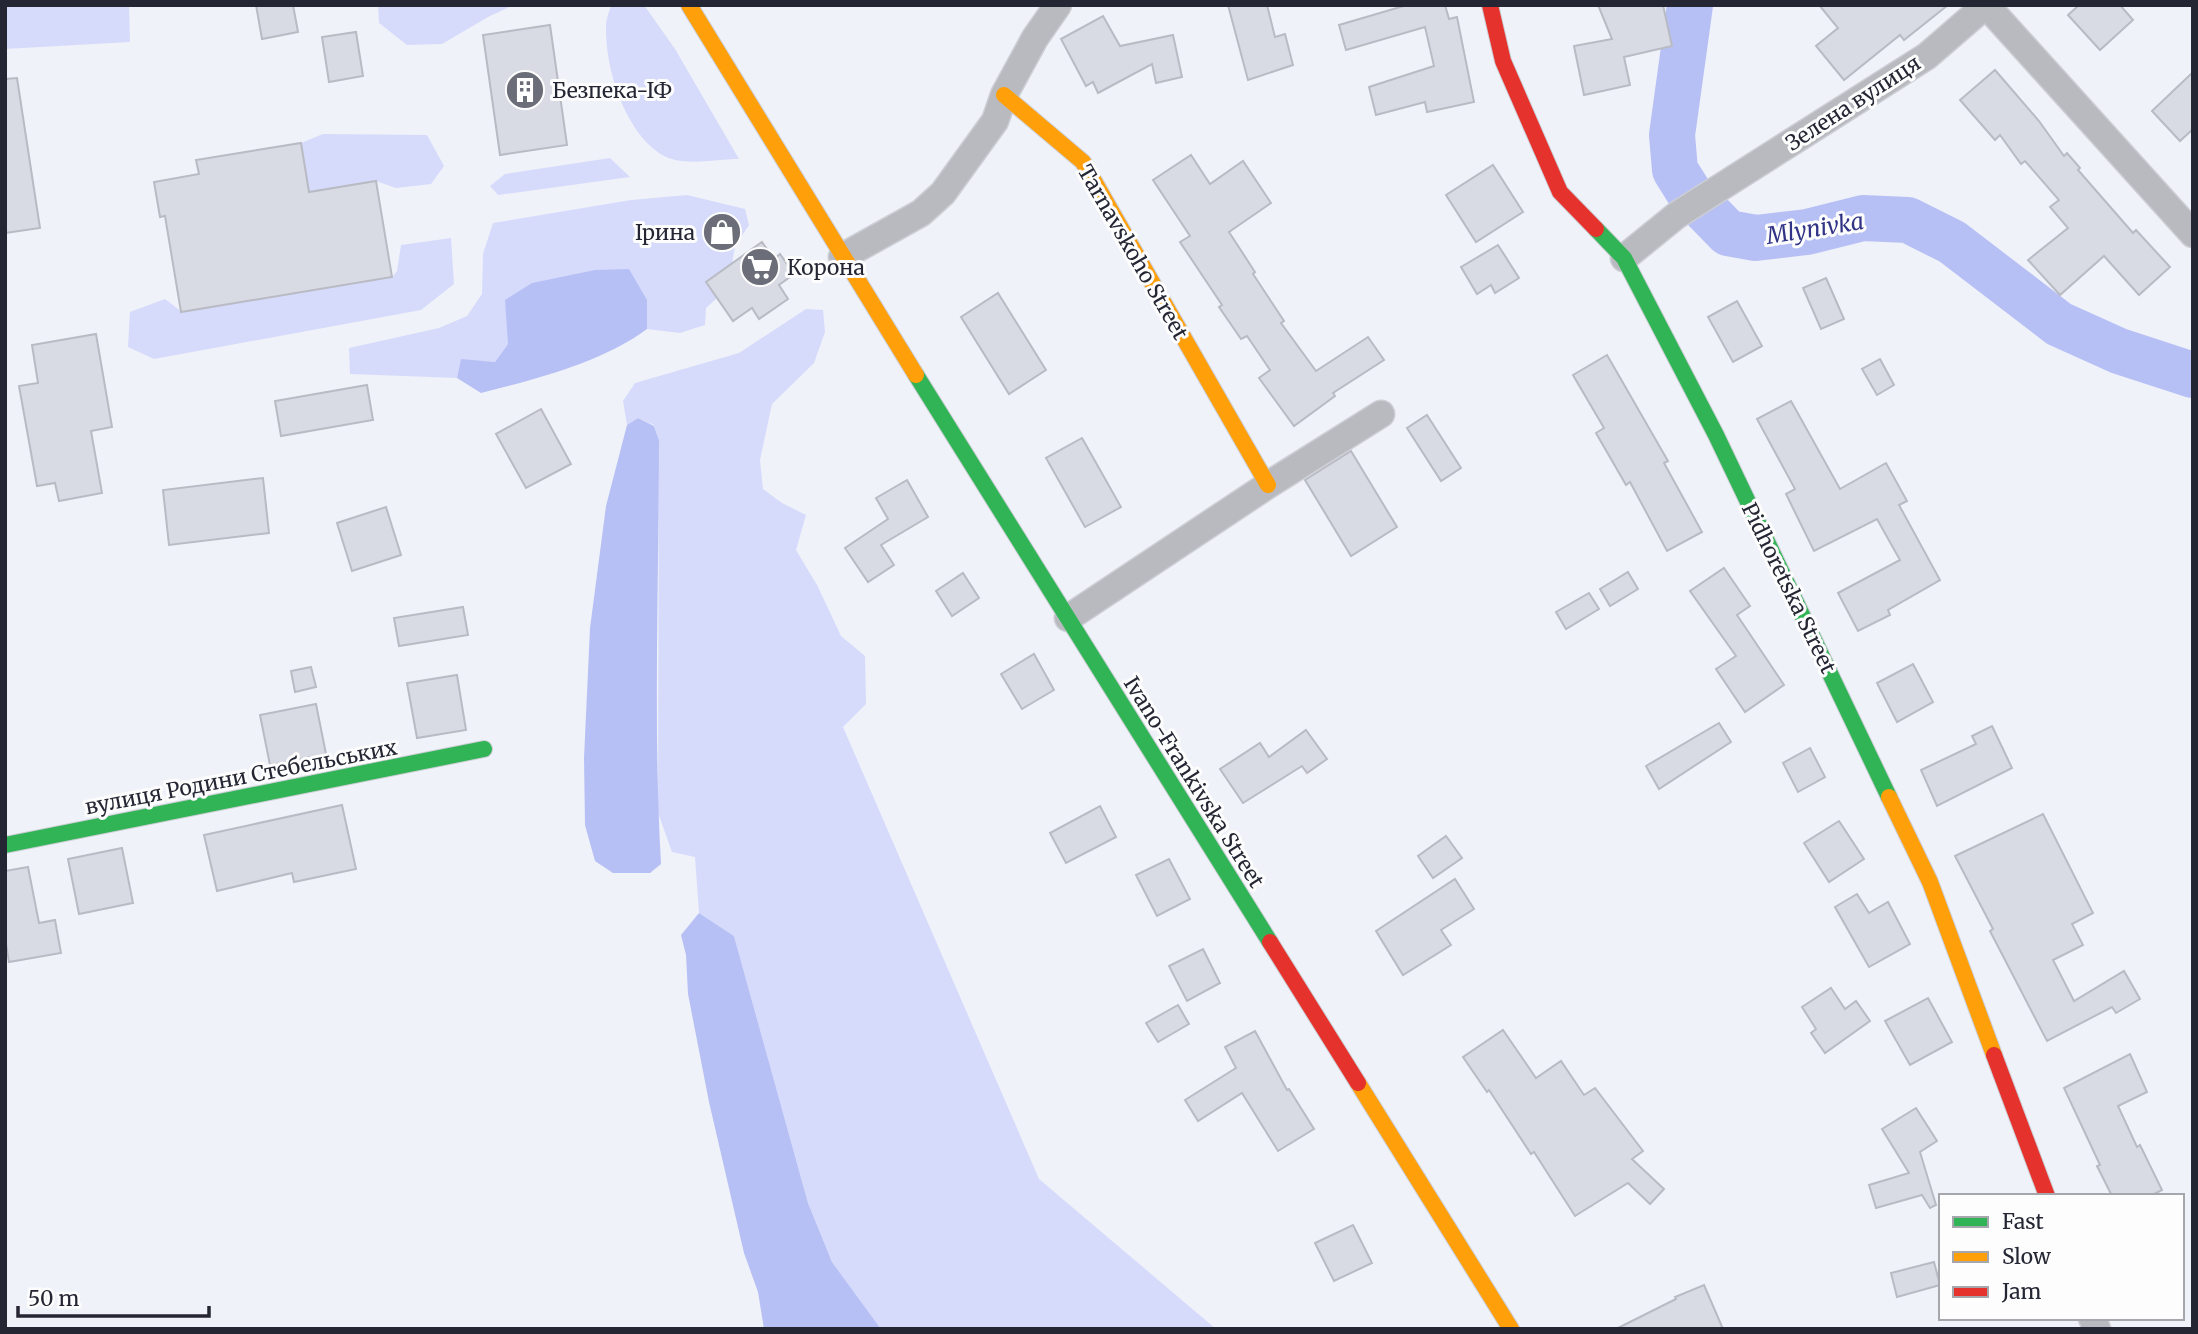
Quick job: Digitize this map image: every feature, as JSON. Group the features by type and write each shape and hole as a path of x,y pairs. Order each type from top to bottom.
{"street":[{"name":"Ivano-Frankivska Street","path":"689,5 842,257 1511,1329"},
{"path":"842,257 921,214 943,193 995,121 1004,95 1035,38 1058,5"},
{"name":"Pidhoretska Street","path":"1490,5 1503,61 1560,192 1623,258 1716,435 1930,882 2045,1194"},
{"path":"1986,5 2193,234"},
{"name":"Зелена вулиця","path":"1623,258 1677,215 1927,56 1986,5"},
{"name":"Tarnavskoho Street","path":"1004,95 1083,162 1268,485"},
{"path":"1068,618 1268,485 1381,414"},
{"name":"вулиця Родини Стебельських","path":"5,845 484,749"}],"shaded area":[{"path":"5,5 129,5 130,42 5,49"},
{"path":"378,5 514,5 442,44 407,45 379,23"},
{"path":"611,5 644,5 675,49 739,159 698,162 667,158 636,129 619,96 609,60 606,26"},
{"path":"323,134 427,135 444,166 431,184 396,188 376,181 309,192 301,143"},
{"path":"610,158 630,177 498,195 490,186 505,174"},
{"path":"687,195 745,209 749,225 735,246 732,264 706,282 717,298 706,308 705,325 680,333 647,329 647,300 508,344 495,362 461,360 457,378 350,374 349,348 439,328 467,316 482,294 483,254 493,223 631,200"},
{"path":"451,238 454,284 421,310 154,359 128,347 130,312 165,299 182,312 392,277 397,271 401,245"},
{"path":"806,309 823,310 825,332 814,363 772,404 760,460 763,489 782,503 806,515 796,550 817,585 841,636 865,656 866,704 843,727 1039,1179 1216,1329 881,1329 832,1262 808,1203 734,936 699,913 695,857 672,852 658,813 659,440 654,425 638,418 627,425 623,401 635,383 739,353"}],"water":[{"path":"629,269 647,300 647,329 629,341 567,368 481,393 457,378 461,359 495,362 508,344 505,300 532,283 595,270"},
{"path":"638,418 654,426 659,440 657,705 661,864 650,873 613,873 595,861 585,825 584,758 590,628 606,506 627,425"},
{"path":"699,913 734,936 808,1203 832,1262 881,1329 764,1329 758,1292 744,1253 709,1102 688,994 686,955 681,935"}],"building":[{"path":"256,5 293,5 298,32 262,39"},
{"path":"1228,5 1267,5 1275,37 1285,34 1293,65 1248,80"},
{"path":"1407,5 1445,5 1449,19 1457,17 1474,102 1427,112 1425,102 1376,115 1369,87 1434,66 1425,27 1346,50 1339,25"},
{"path":"1598,5 1663,5 1672,46 1624,57 1630,85 1584,95 1574,46 1612,39"},
{"path":"1819,5 1948,5 1904,40 1900,35 1844,80 1816,46 1838,28"},
{"path":"2079,5 2120,5 2133,20 2100,50 2068,15"},
{"path":"1103,16 1120,46 1173,35 1182,77 1156,83 1152,64 1098,93 1093,82 1086,86 1061,39"},
{"name":"Безпека-ІФ","path":"550,25 567,145 500,155 483,35"},
{"path":"356,32 363,76 329,82 322,37"},
{"path":"1995,70 2039,121 2064,156 2067,153 2080,168 2078,170 2133,233 2136,230 2170,267 2139,295 2104,256 2060,295 2028,260 2068,228 2050,207 2059,200 2025,161 2021,164 2000,135 1995,140 1960,100"},
{"path":"2193,72 2193,129 2180,141 2152,111"},
{"path":"17,78 40,228 5,233 5,79"},
{"path":"301,143 309,192 376,181 392,277 181,312 165,216 160,217 154,182 199,174 196,160"},
{"path":"1191,155 1210,184 1243,161 1271,203 1229,232 1284,321 1281,323 1316,371 1368,337 1384,360 1333,393 1335,396 1294,426 1259,378 1270,370 1247,336 1241,339 1180,242 1190,236 1153,180"},
{"path":"1493,165 1523,212 1476,242 1446,195"},
{"path":"762,242 774,259 780,254 794,274 779,285 788,299 759,319 752,308 733,321 706,282"},
{"path":"1498,245 1519,278 1495,293 1491,285 1477,294 1461,267"},
{"path":"1826,278 1844,319 1821,329 1803,288"},
{"path":"998,293 1046,370 1009,394 961,317"},
{"path":"1737,301 1762,346 1733,362 1708,317"},
{"path":"96,334 112,427 91,431 102,493 59,501 55,483 37,486 19,386 38,383 32,345"},
{"path":"1607,355 1668,461 1664,463 1702,532 1667,551 1630,482 1626,485 1596,433 1604,428 1573,375"},
{"path":"1880,359 1894,385 1877,395 1862,369"},
{"path":"367,385 373,420 281,436 275,401"},
{"path":"1791,401 1840,489 1886,463 1907,501 1899,505 1940,580 1888,610 1890,615 1858,631 1838,593 1900,560 1877,519 1814,551 1786,494 1795,489 1757,419"},
{"path":"541,409 571,464 526,488 496,434"},
{"path":"1427,415 1461,468 1441,481 1407,428"},
{"path":"1082,438 1121,507 1085,527 1046,458"},
{"path":"1351,451 1397,527 1351,556 1305,480"},
{"path":"263,478 269,533 169,545 163,490"},
{"path":"907,480 928,517 881,545 894,565 868,582 845,548 888,519 876,498"},
{"path":"386,507 401,555 352,571 337,523"},
{"path":"1724,568 1750,606 1737,615 1784,685 1745,712 1716,669 1736,656 1690,591"},
{"path":"1628,572 1638,589 1610,606 1600,589"},
{"path":"963,573 979,598 952,616 936,591"},
{"path":"1589,593 1599,609 1566,629 1556,612"},
{"path":"463,607 468,635 399,646 394,618"},
{"path":"1034,654 1054,690 1022,709 1001,674"},
{"path":"1913,664 1933,702 1897,722 1877,683"},
{"path":"311,667 316,687 295,692 291,671"},
{"path":"457,675 466,730 417,738 407,683"},
{"path":"316,704 326,754 270,765 260,715"},
{"path":"1719,723 1731,742 1659,789 1646,766"},
{"path":"1992,726 2012,768 1937,806 1921,770 1976,744 1972,736"},
{"path":"1306,730 1327,759 1307,773 1302,766 1243,803 1220,769 1260,743 1269,757"},
{"path":"1810,748 1825,777 1798,792 1783,763"},
{"path":"342,805 356,869 294,882 292,873 217,891 204,835"},
{"path":"1100,806 1116,837 1066,863 1050,833"},
{"path":"2043,814 2093,913 2072,924 2083,945 2053,960 2074,1001 2124,971 2140,999 2116,1013 2112,1007 2047,1041 1955,856"},
{"path":"1839,821 1864,859 1829,882 1804,843"},
{"path":"1446,836 1462,858 1433,878 1418,856"},
{"path":"122,848 133,903 79,914 68,859"},
{"path":"1169,859 1190,899 1157,916 1136,875"},
{"path":"28,867 39,923 55,920 61,953 9,962 5,938 5,871"},
{"path":"1455,879 1474,909 1441,930 1451,945 1403,975 1376,931"},
{"path":"1857,894 1869,913 1888,902 1910,944 1869,967 1835,907"},
{"path":"1203,949 1220,983 1187,1001 1169,966"},
{"path":"1831,988 1845,1009 1856,1001 1870,1021 1825,1053 1811,1033 1816,1029 1802,1007"},
{"path":"1928,998 1952,1042 1910,1065 1885,1021"},
{"path":"1178,1005 1189,1024 1158,1042 1146,1023"},
{"path":"1503,1030 1536,1078 1561,1061 1584,1095 1595,1088 1643,1151 1632,1159 1664,1189 1650,1204 1628,1183 1575,1216 1534,1152 1531,1154 1489,1090 1487,1092 1463,1057"},
{"path":"1255,1031 1287,1090 1289,1089 1314,1129 1278,1151 1242,1093 1198,1121 1185,1100 1236,1068 1225,1047"},
{"path":"2130,1054 2147,1092 2118,1106 2137,1147 2140,1145 2162,1190 2154,1194 2111,1194 2064,1088"},
{"path":"1916,1108 1937,1141 1920,1152 1936,1205 1930,1208 1922,1195 1876,1208 1869,1185 1909,1173 1882,1129"},
{"path":"1353,1225 1372,1263 1334,1281 1315,1243"},
{"path":"1934,1262 1939,1285 1897,1297 1891,1273"},
{"path":"1704,1285 1723,1329 1616,1329 1676,1299 1675,1297"}],"waterway":[{"name":"Mlynivka","path":"1690,5 1672,135 1675,170 1690,194 1728,233 1756,238 1807,232 1863,218 1908,220 1952,242 2059,324 2119,351 2193,375"}],"traffic: fast":[{"path":"1596,229 1624,258 1716,435 1889,797"},
{"path":"916,375 1270,942"},
{"path":"5,845 484,749"}],"traffic: slow":[{"path":"689,5 916,375"},
{"path":"1004,95 1083,162 1268,485"},
{"path":"1889,797 1930,882 1994,1055"},
{"path":"1358,1083 1511,1329"}],"traffic: jam":[{"path":"1490,5 1503,61 1560,192 1596,229"},
{"path":"1270,942 1358,1083"},
{"path":"1994,1055 2046,1194"}],"place":[{"name":"Безпека-ІФ","path":"525,90"},
{"name":"Ірина","path":"722,232"},
{"name":"Корона","path":"760,267"}]}
